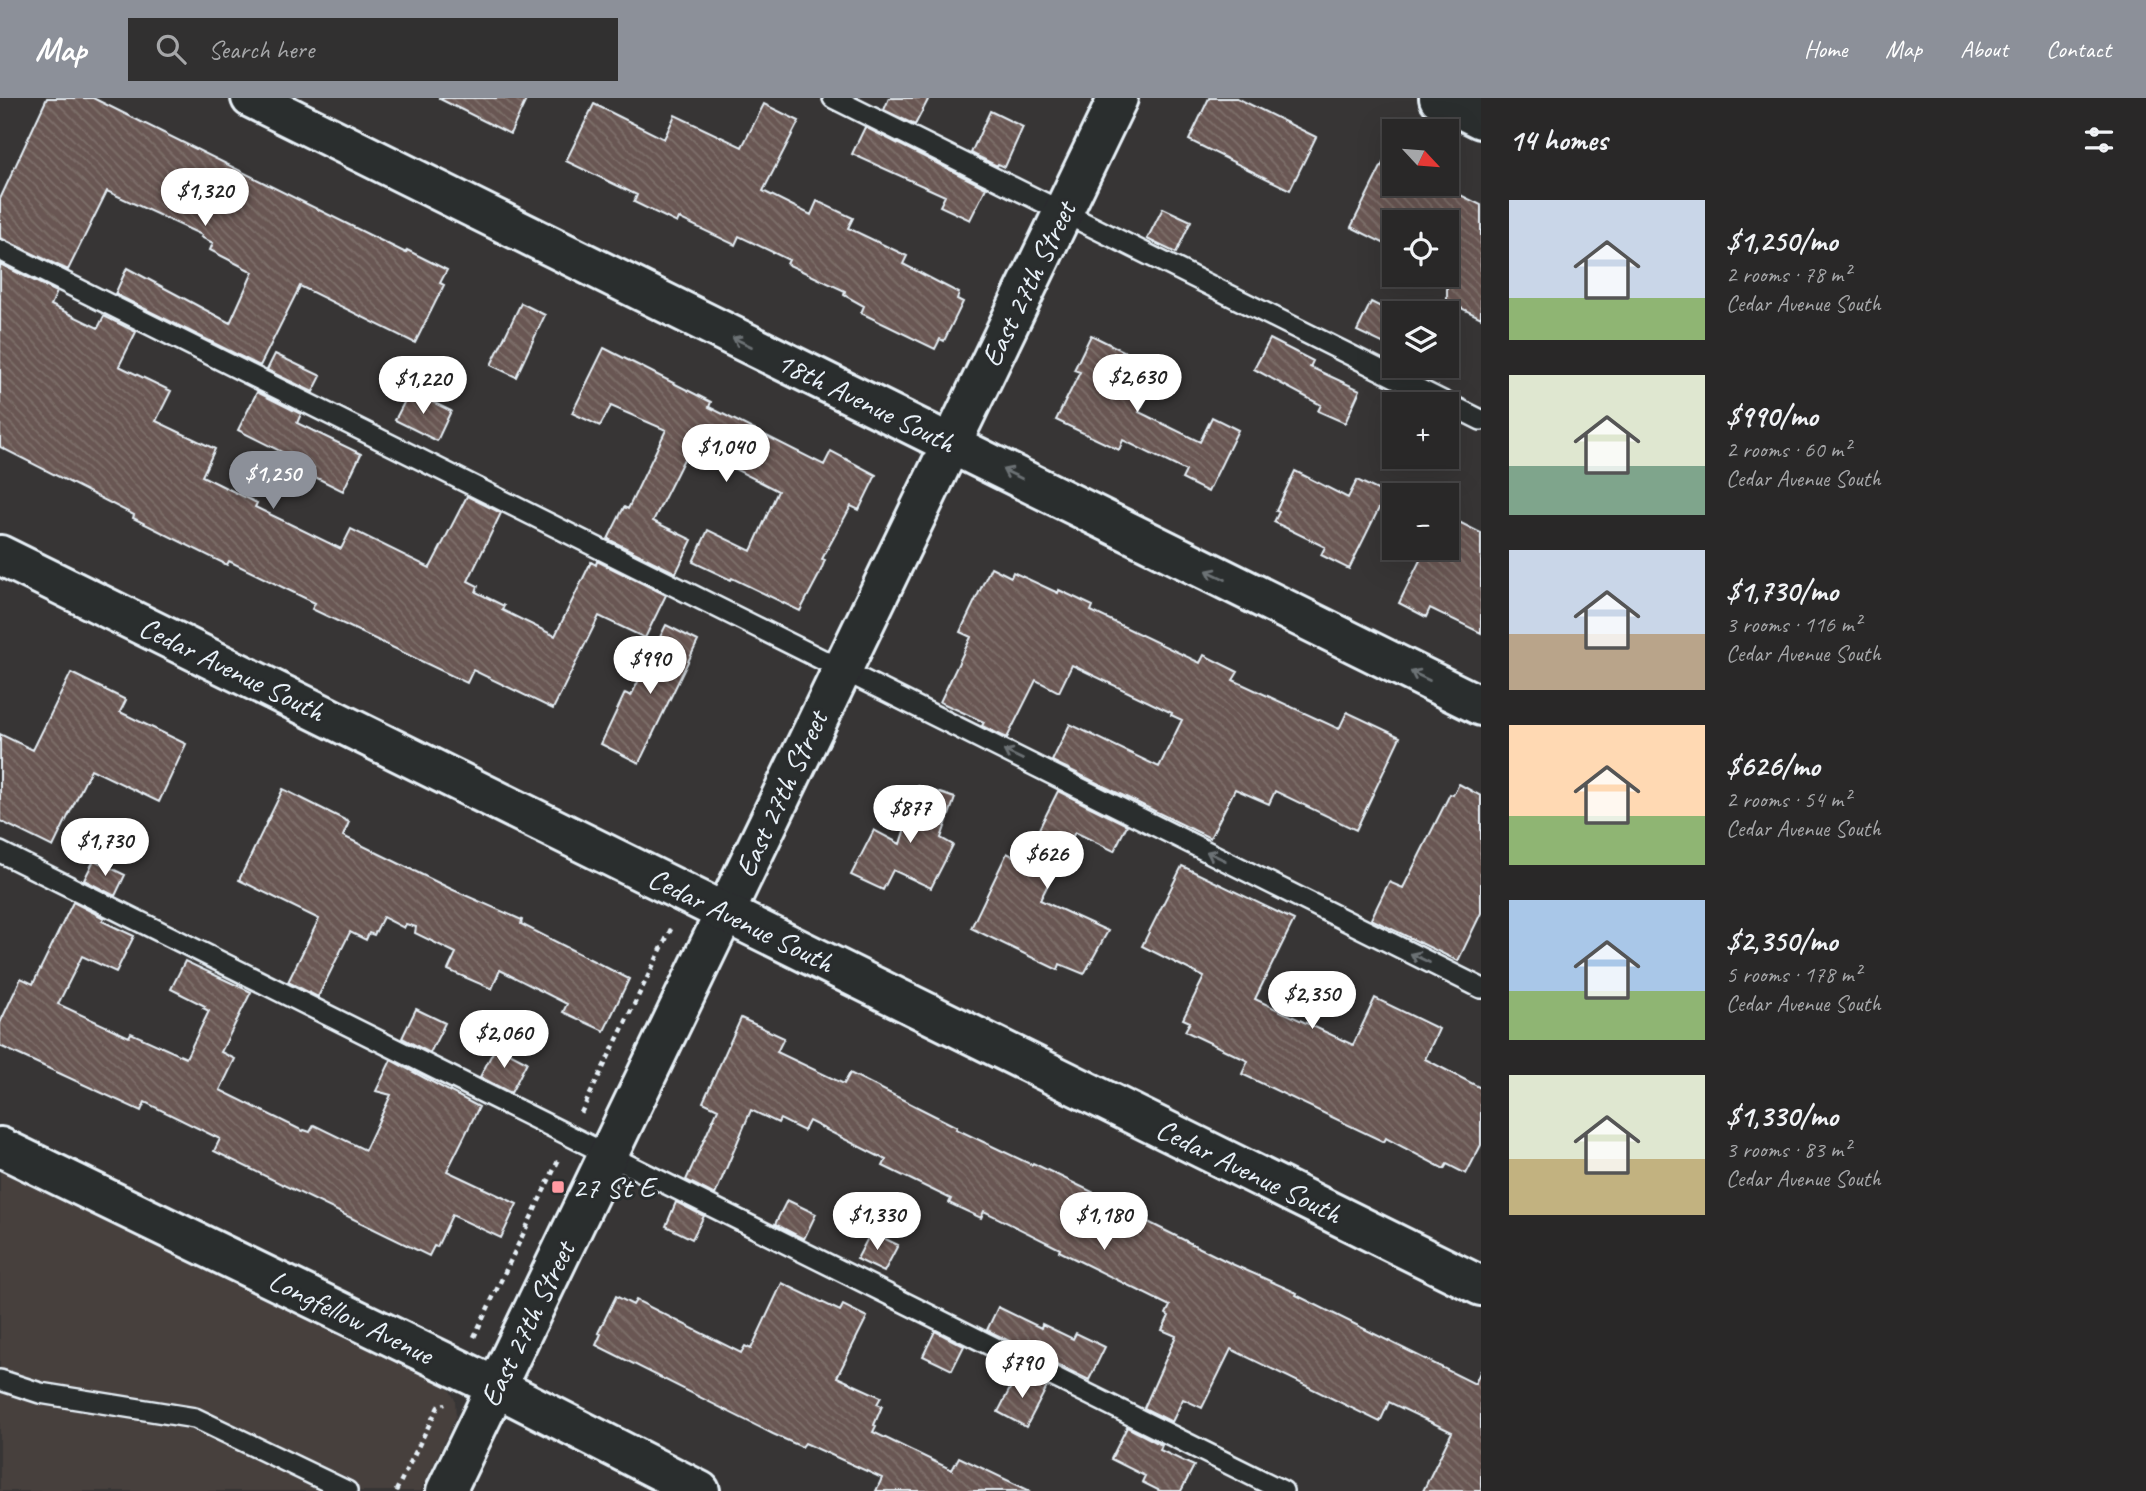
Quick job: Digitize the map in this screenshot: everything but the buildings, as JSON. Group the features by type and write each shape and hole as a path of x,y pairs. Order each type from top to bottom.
{"street":[{"name":"18th Avenue South","path":"251,98 1481,706"},
{"name":"East 27th Street","path":"446,1491 1118,98"},
{"path":"1439,98 1481,119"},
{"name":"Cedar Avenue South","path":"0,555 1481,1286"},
{"name":"Longfellow Avenue","path":"0,1147 496,1387 700,1491"}],"lane":[{"path":"833,98 1481,420"},
{"path":"0,250 1481,988"},
{"path":"0,852 1283,1491"},
{"path":"0,1380 40,1394 195,1418 347,1491"}],"path":[{"path":"396,1491 438,1407 446,1404"}],"shaded area":[{"path":"0,1164 444,1379 455,1400 456,1417 421,1491 0,1491"}],"place":[{"name":"27 St E","path":"558,1187"}]}
